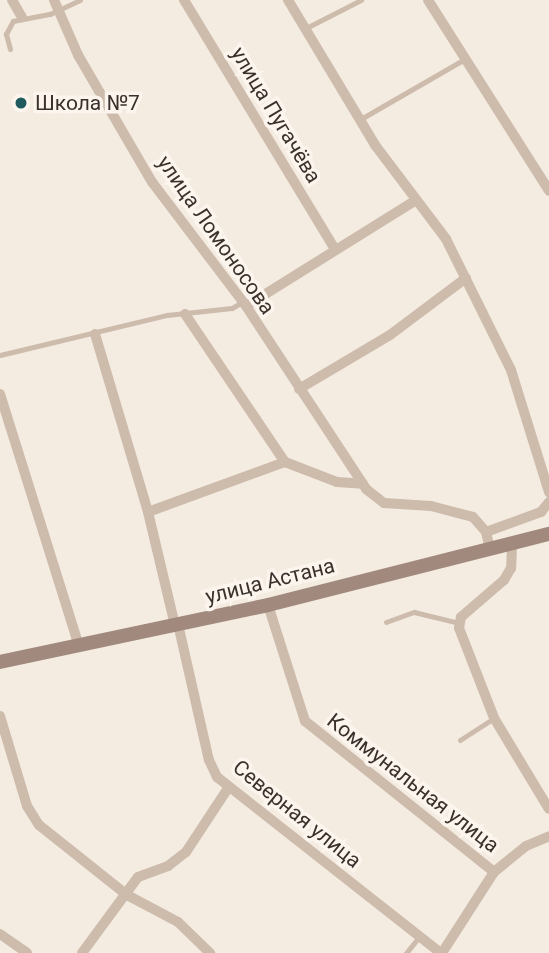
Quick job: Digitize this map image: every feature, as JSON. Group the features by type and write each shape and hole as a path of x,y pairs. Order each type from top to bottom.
{"street":[{"path":"12,0 22,17"},
{"name":"улица Пугачёва","path":"184,0 335,249"},
{"path":"288,0 359,120 446,239 511,370 549,492"},
{"path":"428,0 463,60 549,191"},
{"name":"улица Ломоносова","path":"56,5 91,79 152,182 244,304 374,499 460,511 473,517 486,531"},
{"path":"244,304 416,200"},
{"path":"299,389 390,334 466,278"},
{"path":"148,512 285,461 186,314"},
{"name":"Северная улица","path":"95,334 148,512 209,760 228,788 442,953"},
{"path":"0,394 79,646"},
{"name":"улица Ломоносова","path":"285,461 337,482 363,484"},
{"path":"490,550 486,531 541,512 549,502"},
{"name":"улица Астана","path":"0,662 268,605 549,534"},
{"path":"512,545 511,568 504,580 459,623 494,718 549,809"},
{"name":"Коммунальная улица","path":"268,605 305,721 494,872"},
{"path":"0,716 34,819 127,895 178,922 210,953"},
{"path":"82,953 138,877 168,866 186,852 228,788"},
{"path":"442,953 494,872 526,846 549,836"},
{"path":"0,934 27,953"}],"lane":[{"path":"10,49 8,27 22,17 80,0"},
{"path":"306,28 361,0"},
{"path":"359,120 463,60"},
{"path":"0,355 244,304"},
{"path":"386,622 414,612 459,623"},
{"path":"460,740 494,718"},
{"path":"405,953 420,936"}],"place":[{"name":"Школа №7","path":"21,103"}]}
